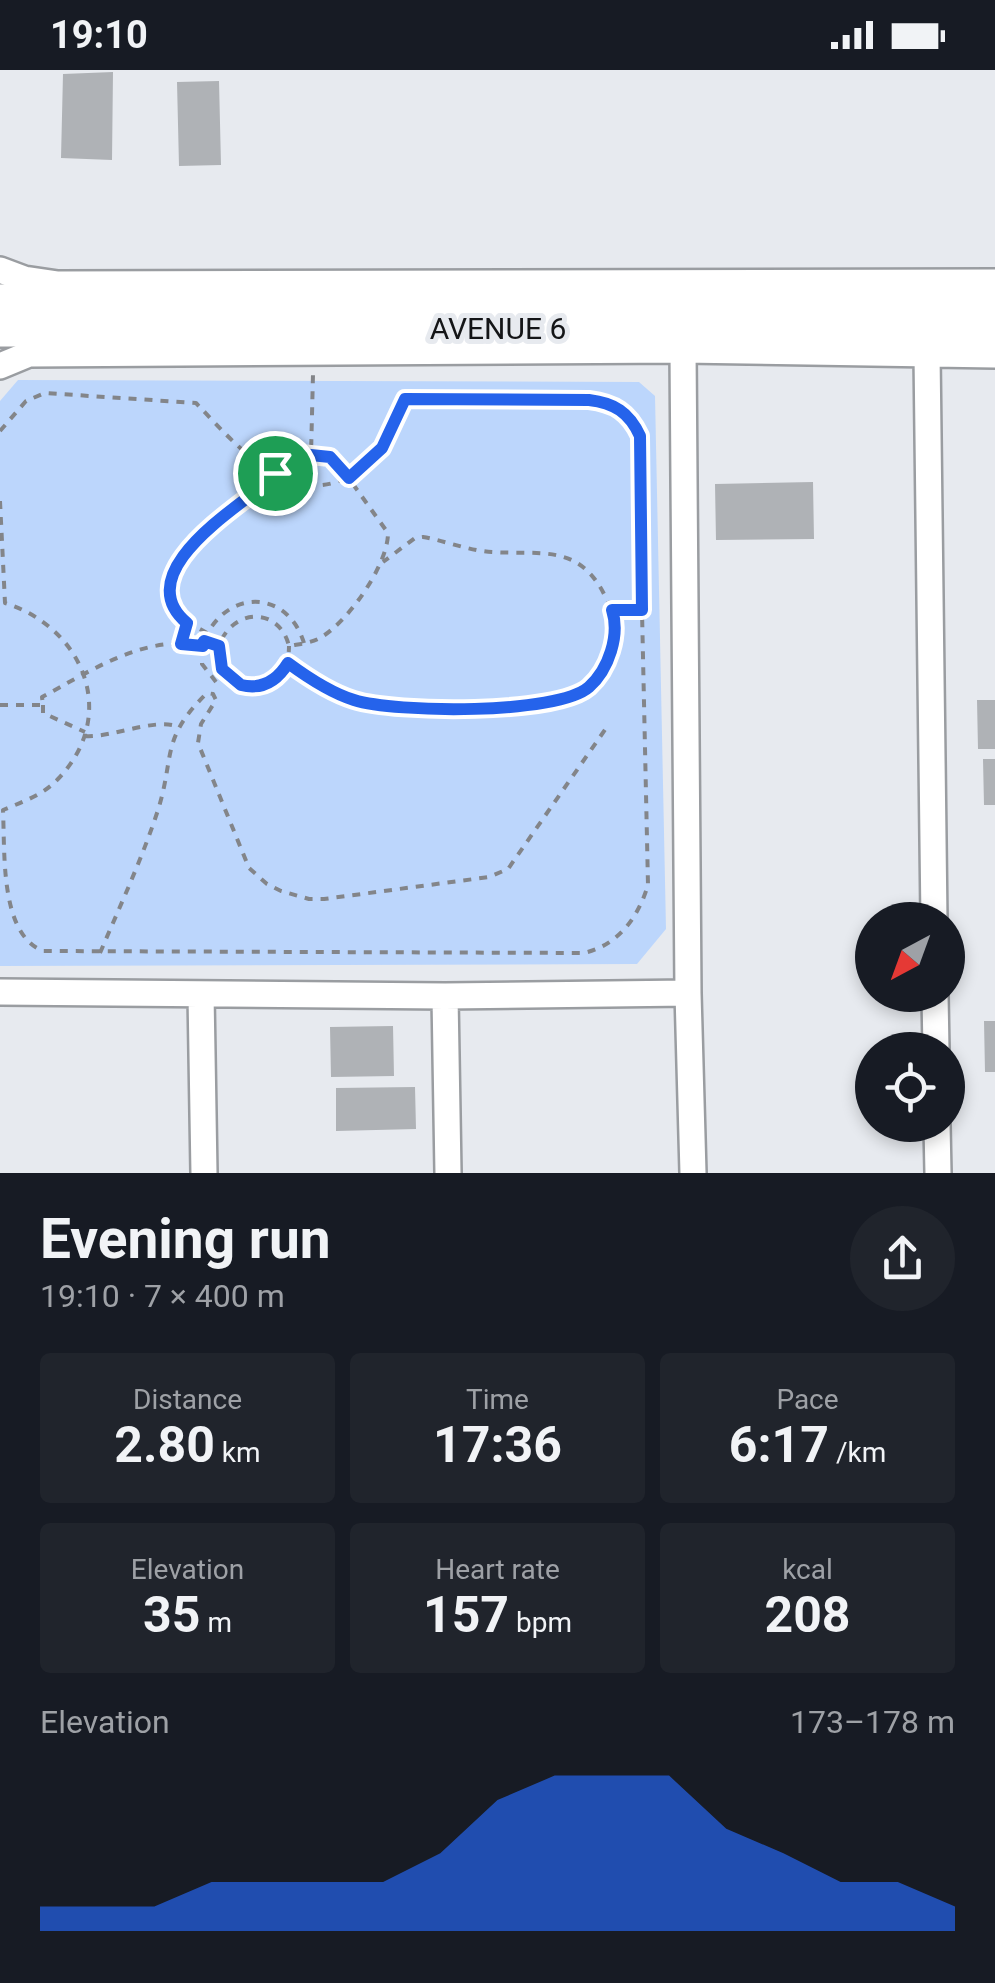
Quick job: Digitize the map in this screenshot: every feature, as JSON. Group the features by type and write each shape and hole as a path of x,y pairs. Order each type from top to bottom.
{"main road":[{"name":"AVENUE 6","path":"6,326 148,317 995,304"},
{"name":"AVENUE 6","path":"148,317 995,332"}],"street":[{"path":"0,270 24,279 58,284 148,317 314,354 683,350 995,355"},
{"path":"0,366 148,317 995,282"},
{"path":"683,350 693,1173"},
{"path":"927,354 934,902"},
{"path":"0,992 445,996 688,993"},
{"path":"201,994 204,1173"},
{"path":"445,996 448,1173"},
{"path":"937,1142 938,1173"}],"path":[{"path":"310,455 314,354"},
{"path":"0,431 26,400 45,392 196,403 275,473 301,483 324,485 349,478 382,448 405,399 589,400 626,412 640,436 648,885 642,906 600,949 584,953 100,953 30,947 15,933 6,912 4,810 56,782 85,734 89,709 85,674 57,631 20,607 5,603 0,501"},
{"path":"207,634 187,623 170,602 170,587 182,558 205,532 290,458 310,455 334,459 388,532 383,562"},
{"path":"288,663 353,700 471,710 558,699 588,688 602,670 616,629 602,589 574,560 557,553 490,552 424,537 415,538 383,562 333,628 304,644 289,646"},
{"path":"216,682 202,664 203,644 225,611 241,604 258,602 276,607 290,617 304,644"},
{"path":"612,610 642,610"},
{"path":"257,616 281,629 289,646 288,663 276,679 260,686 241,685 225,672 218,655 232,625 257,616"},
{"path":"181,644 187,623"},
{"path":"179,727 166,723 136,731 117,730 104,736 85,734 43,713 42,698 111,660 181,644 219,646"},
{"path":"225,672 216,682 216,700 202,724 198,743 250,868 267,884 309,899 489,877 508,869 609,724"},
{"path":"100,953 158,809 168,751 179,727 207,693 213,694"},
{"path":"0,705 43,705"}],"shaded area":[{"path":"18,380 639,382 655,396 666,929 637,964 0,966 0,401"}],"building":[{"path":"113,72 112,160 61,158 63,74"},
{"path":"219,81 221,165 179,166 177,82"},
{"path":"813,482 814,539 716,540 715,484"},
{"path":"977,700 995,700 995,749 978,749"},
{"path":"983,759 995,759 995,805 984,805"},
{"path":"984,1021 995,1021 995,1072 985,1072"},
{"path":"393,1026 394,1076 331,1077 330,1027"},
{"path":"415,1087 416,1129 336,1131 336,1088"}],"route":[{"path":"405,399 589,400 614,405 626,412 640,436 642,610 612,610 616,629 602,670 588,688 558,699 471,710 371,703 353,700 288,663 268,684 241,685 222,669 219,646 204,641 203,646 181,644 187,623 170,602 170,587 192,544 275,473 290,458 301,454 334,459 349,478 382,448 405,399"}]}
